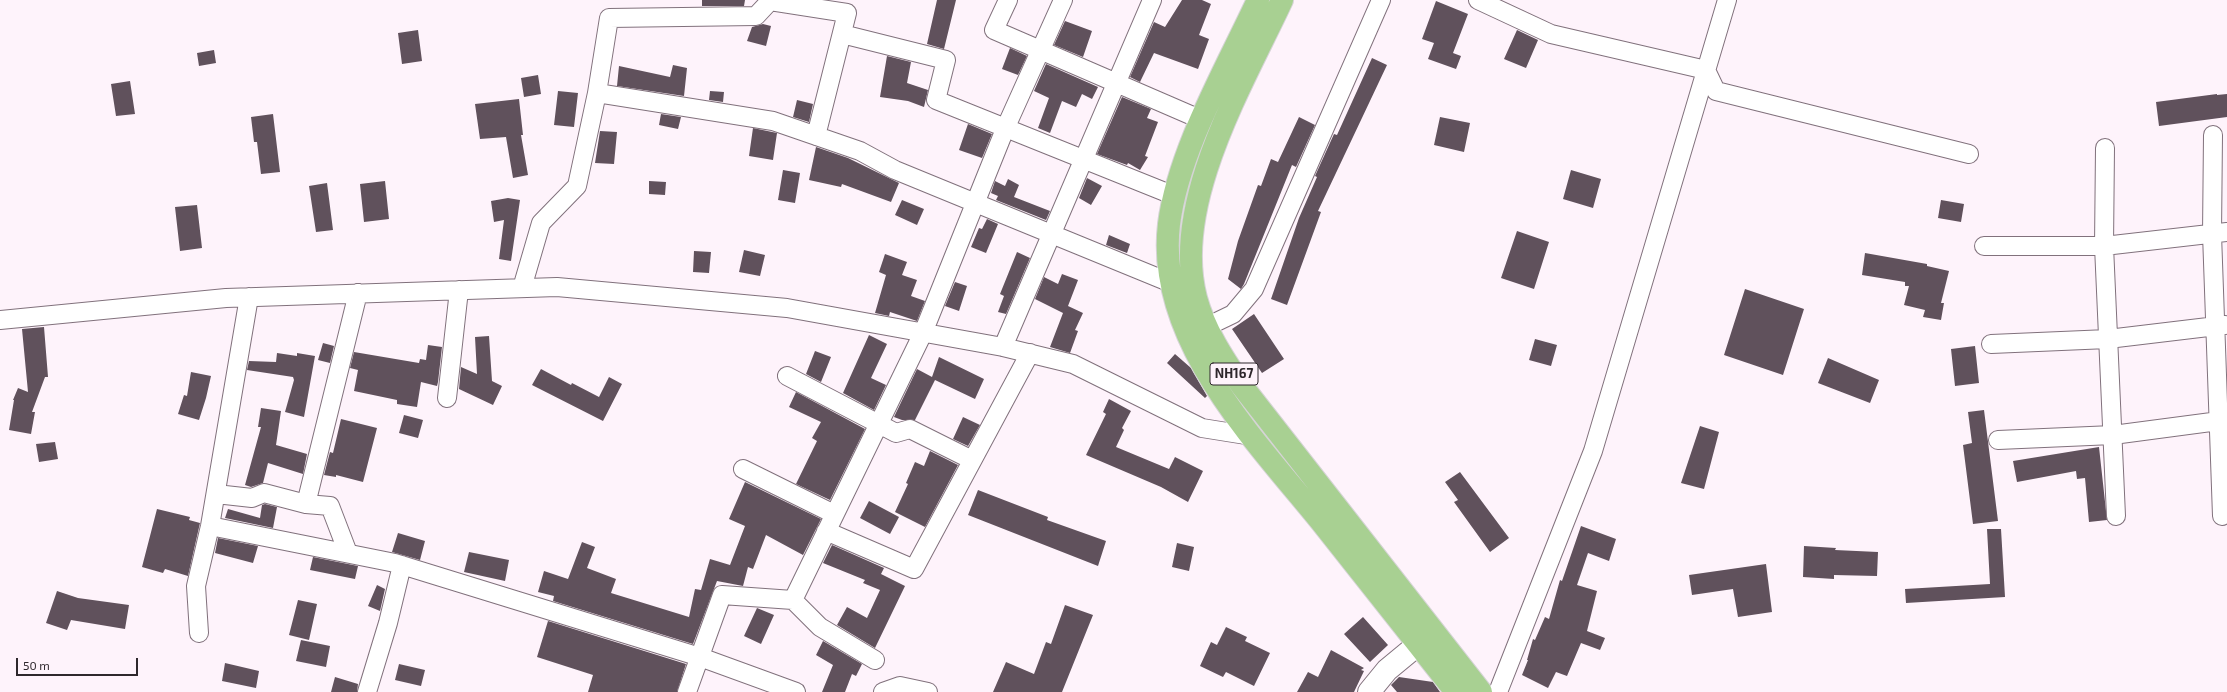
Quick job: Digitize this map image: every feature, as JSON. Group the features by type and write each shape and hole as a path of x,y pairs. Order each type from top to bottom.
{"highway":[{"name":"NH167","path":"1258,0 1186,158 1175,196 1169,225 1168,255 1171,283 1189,336 1202,365 1252,436 1336,524"},
{"name":"NH167","path":"1282,0 1222,127 1200,190 1194,226 1192,264 1196,297 1206,327 1222,358 1336,524 1426,638 1481,692"},
{"name":"NH167","path":"1426,638 1456,692"}],"street":[{"path":"1008,0 994,30 1202,120"},
{"path":"793,600 923,333 1005,128 1039,50 1063,0"},
{"path":"1003,347 1152,0"},
{"path":"1206,327 1233,314 1254,289 1381,0"},
{"path":"1478,0 1551,34 1706,70"},
{"path":"1498,692 1594,452 1727,0"},
{"path":"522,288 541,223 577,186 597,93 608,18 756,16 770,1 847,12 816,136"},
{"path":"842,34 946,60 936,100 1175,196"},
{"path":"1706,70 1716,91 1969,154"},
{"path":"597,93 773,121 860,151 895,170 1171,283"},
{"path":"2213,136 2219,233 2223,421 2222,516"},
{"path":"2105,148 2104,246 2116,516"},
{"path":"1984,246 2104,246 2219,233"},
{"path":"0,320 249,297 557,287 787,308 1003,347 1073,364 1202,428 1252,436"},
{"path":"447,398 459,290"},
{"path":"306,504 358,293"},
{"path":"199,633 196,586 216,494 249,297"},
{"path":"1991,344 2108,338 2221,326"},
{"path":"826,531 914,569 1030,353"},
{"path":"787,376 896,433 910,429 972,460"},
{"path":"1998,440 2113,435 2223,421"},
{"path":"743,469 834,514"},
{"path":"216,494 252,498 264,493 306,504 330,506 348,553"},
{"path":"210,526 402,565 700,657 796,692"},
{"path":"367,692 388,623 402,565"},
{"path":"687,692 722,595 793,600 820,627 875,660"},
{"path":"1369,692 1388,670 1426,638"},
{"path":"883,692 900,686 928,692"}],"building":[{"path":"702,0 745,0 744,6 702,6"},
{"path":"937,0 956,0 944,49 927,44"},
{"path":"1182,0 1202,0 1211,4 1199,35 1209,39 1198,69 1154,53 1140,82 1130,77 1154,22 1165,27"},
{"path":"1436,1 1468,14 1453,53 1461,56 1456,69 1428,59 1434,43 1422,39"},
{"path":"1065,21 1092,31 1083,57 1054,45"},
{"path":"763,24 771,26 766,46 747,41 752,27"},
{"path":"418,30 422,61 402,64 398,33"},
{"path":"1517,30 1538,40 1526,68 1504,59"},
{"path":"1010,48 1027,56 1018,75 1002,69"},
{"path":"214,50 216,63 199,66 197,53"},
{"path":"887,56 911,62 907,83 928,90 924,107 908,101 880,97"},
{"path":"1372,58 1387,65 1318,211 1321,212 1287,305 1271,299 1299,218 1317,177 1315,176 1334,134 1337,135"},
{"path":"1046,64 1098,87 1092,99 1082,94 1076,107 1062,101 1050,133 1038,128 1049,98 1034,91"},
{"path":"673,65 687,68 684,96 617,86 619,66 670,77"},
{"path":"538,75 541,94 524,97 521,78"},
{"path":"130,81 135,114 116,116 111,84"},
{"path":"558,91 578,93 574,127 554,125"},
{"path":"710,91 724,92 723,102 709,100"},
{"path":"2227,94 2227,117 2159,126 2156,102"},
{"path":"1122,97 1151,109 1147,118 1158,122 1145,156 1148,157 1140,170 1128,163 1127,165 1097,154"},
{"path":"519,99 523,135 521,135 528,175 513,178 506,137 480,139 475,104"},
{"path":"797,100 813,104 809,122 793,117"},
{"path":"273,114 280,172 261,174 257,142 254,142 251,117"},
{"path":"661,114 681,117 678,129 659,125"},
{"path":"1299,117 1315,125 1296,167 1292,165 1241,289 1228,279 1238,241 1258,185 1261,186 1271,159 1278,162"},
{"path":"1440,117 1470,123 1464,152 1434,145"},
{"path":"968,124 992,134 982,158 959,150"},
{"path":"753,128 777,133 773,160 749,156"},
{"path":"600,131 617,132 614,164 595,163"},
{"path":"816,147 848,158 899,183 891,202 842,184 841,187 809,180"},
{"path":"783,170 800,173 795,203 778,200"},
{"path":"1571,170 1601,179 1593,208 1563,199"},
{"path":"1087,178 1102,186 1091,205 1079,198"},
{"path":"1008,179 1019,185 1014,197 1050,211 1046,220 996,200 998,196 991,193 995,181 1005,186"},
{"path":"385,181 389,219 364,222 360,184"},
{"path":"649,181 666,182 665,195 649,194"},
{"path":"327,183 333,230 316,232 309,186"},
{"path":"508,198 520,200 511,261 499,259 504,220 494,222 491,201"},
{"path":"902,200 924,209 917,225 895,215"},
{"path":"1941,200 1964,204 1961,222 1938,218"},
{"path":"197,205 202,248 180,251 175,207"},
{"path":"987,219 998,224 986,253 971,247 979,228 982,229"},
{"path":"1517,231 1549,242 1534,289 1501,278"},
{"path":"1109,235 1130,244 1127,253 1106,245"},
{"path":"744,250 765,255 760,276 739,272"},
{"path":"694,251 711,252 709,273 693,272"},
{"path":"1017,252 1030,258 1006,314 998,312 1004,296 1000,294"},
{"path":"1865,253 1927,264 1927,266 1949,271 1941,303 1944,303 1941,320 1923,317 1925,310 1904,305 1909,286 1905,286 1905,282 1862,275"},
{"path":"885,254 907,262 902,275 917,280 911,296 925,301 917,321 890,312 889,316 875,313 886,275 879,272"},
{"path":"1062,274 1078,280 1068,306 1083,313 1075,330 1078,331 1070,353 1050,347 1063,313 1035,299 1044,277 1058,284"},
{"path":"955,282 967,286 959,311 945,306"},
{"path":"1745,289 1804,309 1783,375 1724,355"},
{"path":"1254,314 1284,359 1262,373 1232,329"},
{"path":"44,327 48,377 45,377 32,412 35,412 31,434 9,430 13,400 18,388 28,392 22,329"},
{"path":"869,335 887,344 871,378 886,385 874,410 843,393"},
{"path":"489,336 492,381 502,386 493,405 459,389 461,367 477,374 475,337"},
{"path":"1535,339 1557,345 1551,366 1529,360"},
{"path":"323,343 334,346 330,363 318,360"},
{"path":"428,345 442,347 438,382 437,386 421,382 417,407 397,404 397,400 354,391 358,370 350,368 354,352 419,363 420,359 426,360"},
{"path":"1975,346 1979,383 1955,386 1951,349"},
{"path":"815,351 831,357 821,382 806,374"},
{"path":"277,353 297,356 297,353 315,356 304,417 285,412 294,380 293,377 247,370 249,361 276,362"},
{"path":"1175,354 1191,368 1207,396 1205,398 1167,363"},
{"path":"939,357 984,379 975,399 935,380 915,420 902,420 894,417 917,369 932,377"},
{"path":"1828,358 1879,380 1870,403 1818,383"},
{"path":"541,369 571,385 572,383 599,397 609,377 622,384 603,421 532,385"},
{"path":"191,372 211,376 199,420 178,414 184,395 187,396"},
{"path":"796,392 865,429 830,500 796,484 817,441 812,438 821,422 789,407"},
{"path":"1109,399 1131,411 1122,428 1124,430 1116,447 1169,469 1175,457 1203,471 1188,502 1161,487 1086,455 1106,414 1103,412"},
{"path":"261,408 281,411 276,445 307,454 303,474 268,463 263,483 251,487 245,485 261,427 258,427"},
{"path":"1984,410 1998,521 1973,524 1963,445 1972,443 1968,412"},
{"path":"404,415 423,420 418,438 399,433"},
{"path":"963,417 980,425 968,446 953,439"},
{"path":"341,419 377,428 363,482 336,475 336,477 324,475 330,452 333,453"},
{"path":"1700,426 1719,432 1704,489 1681,483"},
{"path":"55,442 58,459 39,462 36,444"},
{"path":"2099,447 2107,520 2089,522 2085,478 2077,479 2076,471 2017,482 2013,461"},
{"path":"930,451 958,465 925,527 895,512 908,484 906,483 915,462 924,466"},
{"path":"1460,472 1509,538 1490,552 1454,502 1458,500 1445,482"},
{"path":"745,482 821,519 803,555 766,535 753,569 748,567 743,586 717,581 693,644 553,601 554,596 538,592 544,571 568,579 582,542 595,547 587,568 616,579 611,593 689,617 695,589 701,590 710,559 730,565 745,526 729,519"},
{"path":"978,490 1048,517 1047,520 1106,541 1098,566 968,515"},
{"path":"869,501 899,517 890,534 860,518"},
{"path":"265,504 277,507 273,528 225,518 228,509 260,518 262,505"},
{"path":"157,509 190,517 189,520 200,523 188,576 165,569 163,573 142,567"},
{"path":"1581,526 1616,539 1609,561 1588,553 1577,585 1597,591 1587,631 1605,638 1600,650 1581,643 1567,676 1556,672 1548,688 1522,675 1528,660 1533,639 1535,640 1545,617 1549,619 1560,580 1562,581"},
{"path":"1987,529 2001,529 2005,597 1906,603 1905,589 1990,584"},
{"path":"398,533 425,541 420,560 392,552"},
{"path":"218,538 258,546 253,563 215,553"},
{"path":"1177,543 1194,547 1189,571 1172,567"},
{"path":"832,545 884,568 881,574 905,586 875,648 837,625 847,607 867,618 880,590 863,583 865,580 823,563"},
{"path":"1804,546 1836,548 1835,550 1878,552 1877,576 1834,575 1834,579 1803,577"},
{"path":"469,552 509,560 505,581 464,572"},
{"path":"313,557 358,566 355,579 310,570"},
{"path":"1766,564 1772,612 1738,617 1733,589 1692,595 1689,575"},
{"path":"377,585 385,589 380,611 368,606"},
{"path":"57,591 78,598 129,605 125,629 71,620 67,630 46,623"},
{"path":"298,600 317,604 309,640 289,635"},
{"path":"1065,605 1093,615 1062,692 993,692 1006,662 1034,674 1046,642 1051,644"},
{"path":"757,608 774,615 761,644 744,636"},
{"path":"1363,617 1388,645 1370,662 1344,634"},
{"path":"548,621 686,664 677,692 588,692 593,675 537,657"},
{"path":"1226,627 1247,637 1245,641 1270,653 1254,686 1226,672 1223,677 1200,666 1211,642 1217,645"},
{"path":"301,640 330,646 326,667 296,661"},
{"path":"823,641 862,664 856,676 852,674 845,692 822,692 833,665 816,655"},
{"path":"1331,650 1364,668 1361,670 1364,671 1354,692 1297,692 1308,672 1318,677"},
{"path":"225,663 259,671 256,688 222,681"},
{"path":"399,664 425,670 421,686 395,680"},
{"path":"335,677 358,684 357,692 331,692"},
{"path":"1399,677 1433,682 1440,692 1397,692 1391,685"}]}
